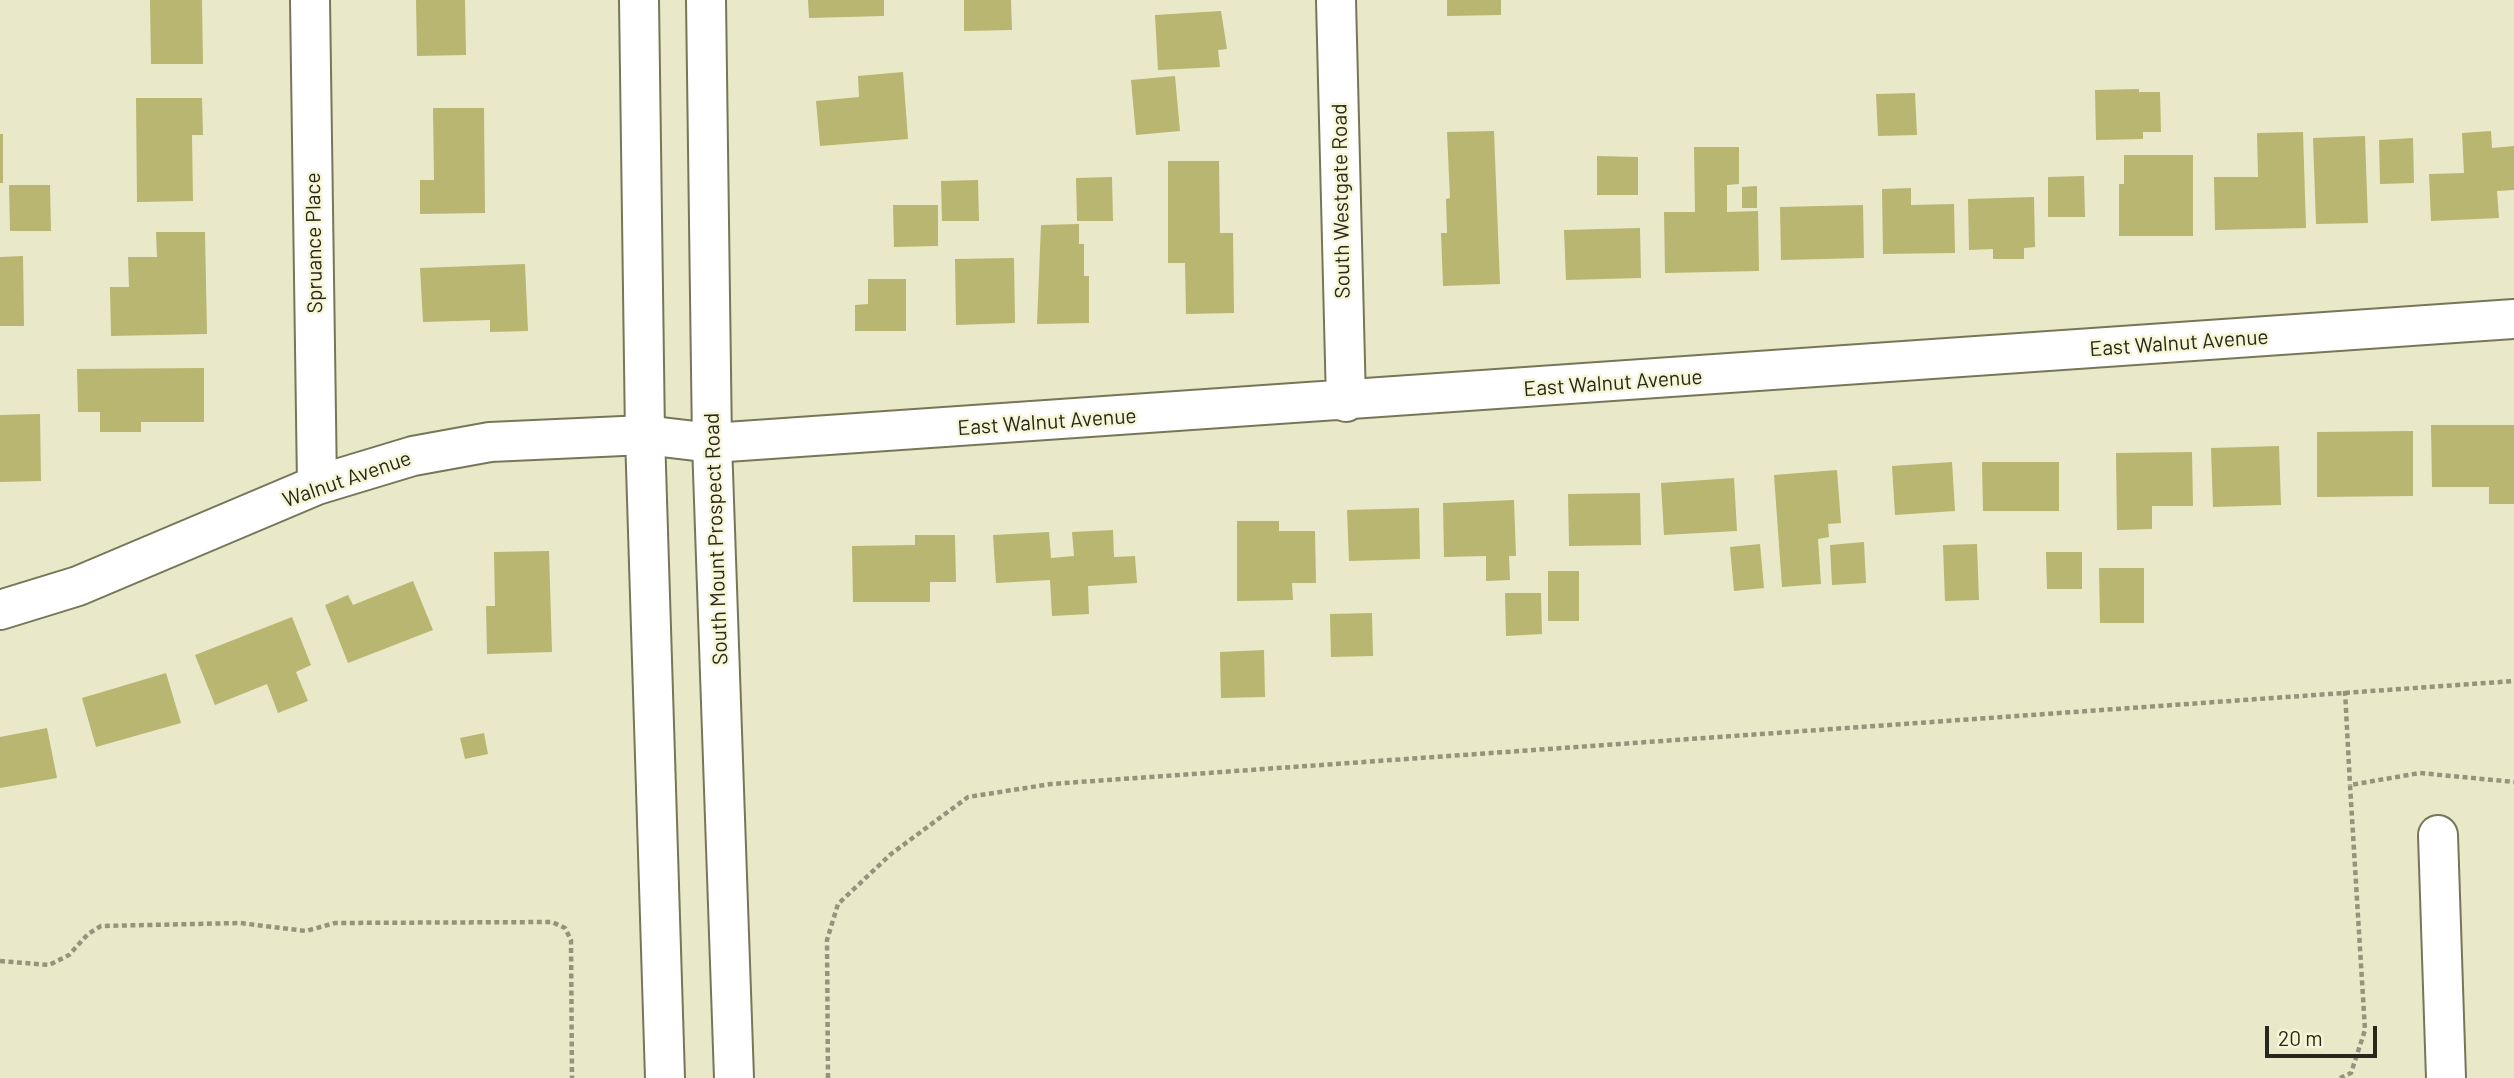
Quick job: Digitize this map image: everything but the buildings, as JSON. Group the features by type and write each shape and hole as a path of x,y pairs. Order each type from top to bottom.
{"street":[{"name":"Spruance Place","path":"310,0 317,485"},
{"path":"639,0 645,435 665,1078"},
{"name":"South Mount Prospect Road","path":"706,0 712,443 734,1078"},
{"name":"South Westgate Road","path":"1336,0 1346,402"},
{"name":"East Walnut Avenue","path":"712,443 1346,402 2514,319"},
{"name":"Walnut Avenue","path":"0,610 78,586 317,485 413,456 490,442 645,435 712,443"},
{"path":"2438,835 2446,1078"}],"path":[{"path":"828,1078 827,940 838,904 891,854 968,797 1051,784 2514,681"},
{"path":"2340,1078 2351,1073 2365,1030 2345,691"},
{"path":"2350,785 2420,773 2514,782"},
{"path":"0,961 49,965 69,955 88,934 101,926 240,923 306,931 335,923 552,922 565,928 571,940 569,1013 572,1078"}]}
